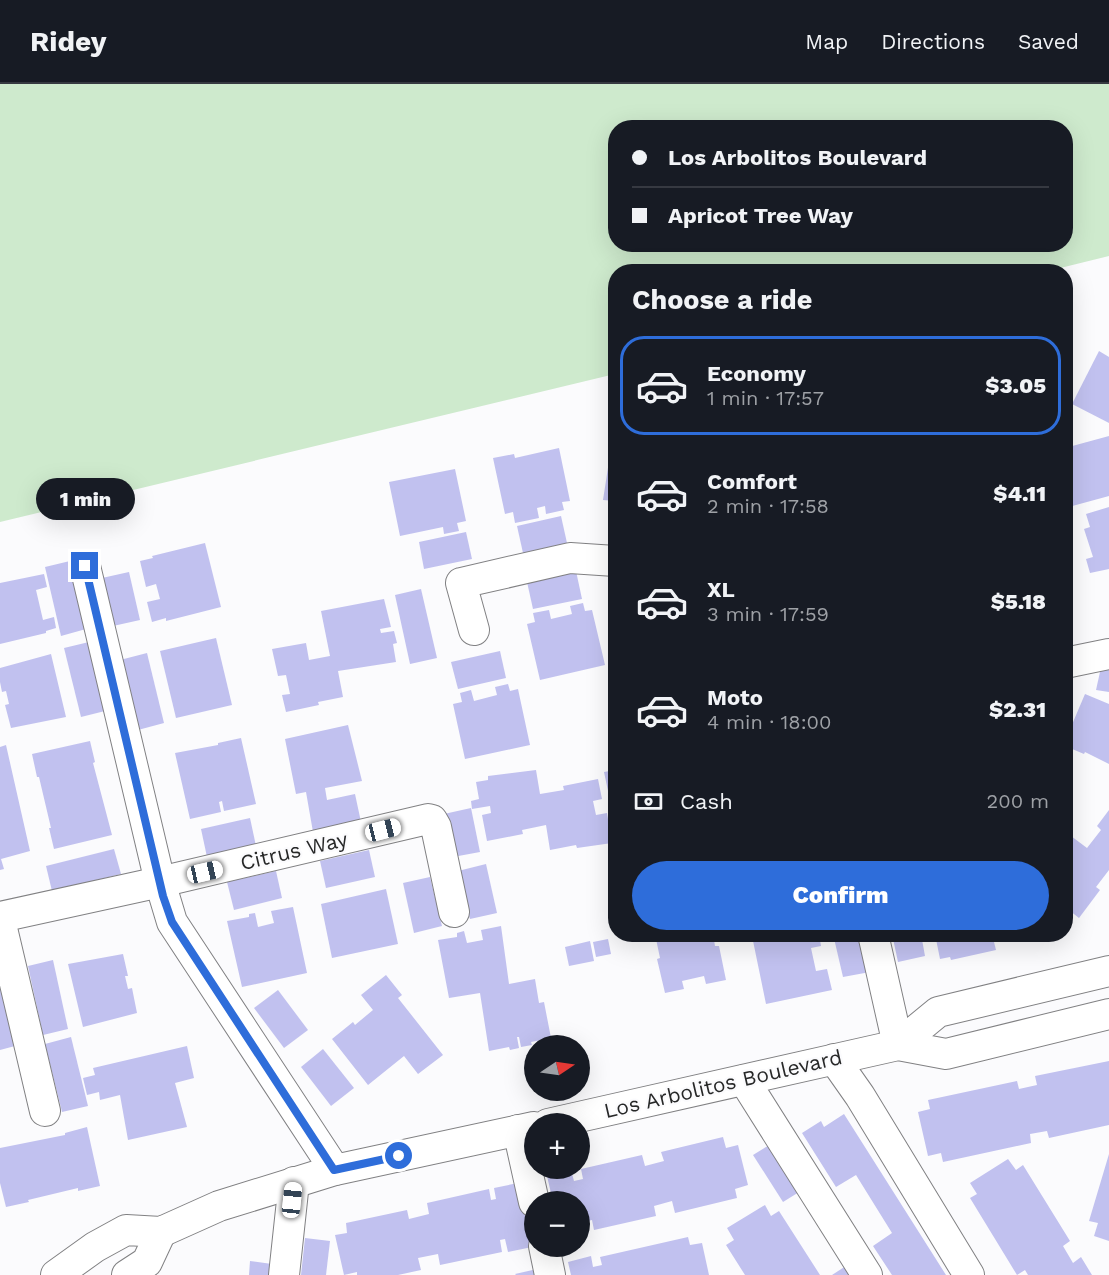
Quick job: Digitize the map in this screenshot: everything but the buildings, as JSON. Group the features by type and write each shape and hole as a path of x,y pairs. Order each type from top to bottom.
{"street":[{"path":"474,630 461,583 570,558 608,561"},
{"path":"85,566 167,910 178,933 334,1170"},
{"path":"1073,661 1109,654"},
{"name":"Citrus Way","path":"0,918 428,819 432,820 436,827 454,912"},
{"path":"0,918 45,1111"},
{"path":"875,942 898,1045"},
{"name":"Los Arbolitos Boulevard","path":"898,1045 938,1012 1109,971"},
{"name":"Los Arbolitos Boulevard","path":"590,1115 898,1045 946,1054 1109,1014"},
{"path":"834,1059 860,1096 969,1275"},
{"path":"744,1080 867,1275"},
{"path":"56,1275 95,1247 126,1230 161,1232 219,1206 334,1170 524,1128"},
{"path":"284,1275 294,1182"},
{"path":"128,1275 147,1262 161,1232"},
{"path":"546,1257 550,1275"}],"green space":[{"path":"0,84 1109,84 1109,256 1073,265 608,264 608,376 0,522"}],"route":[{"path":"85,566 163,896 172,922 334,1170 399,1156"}]}
